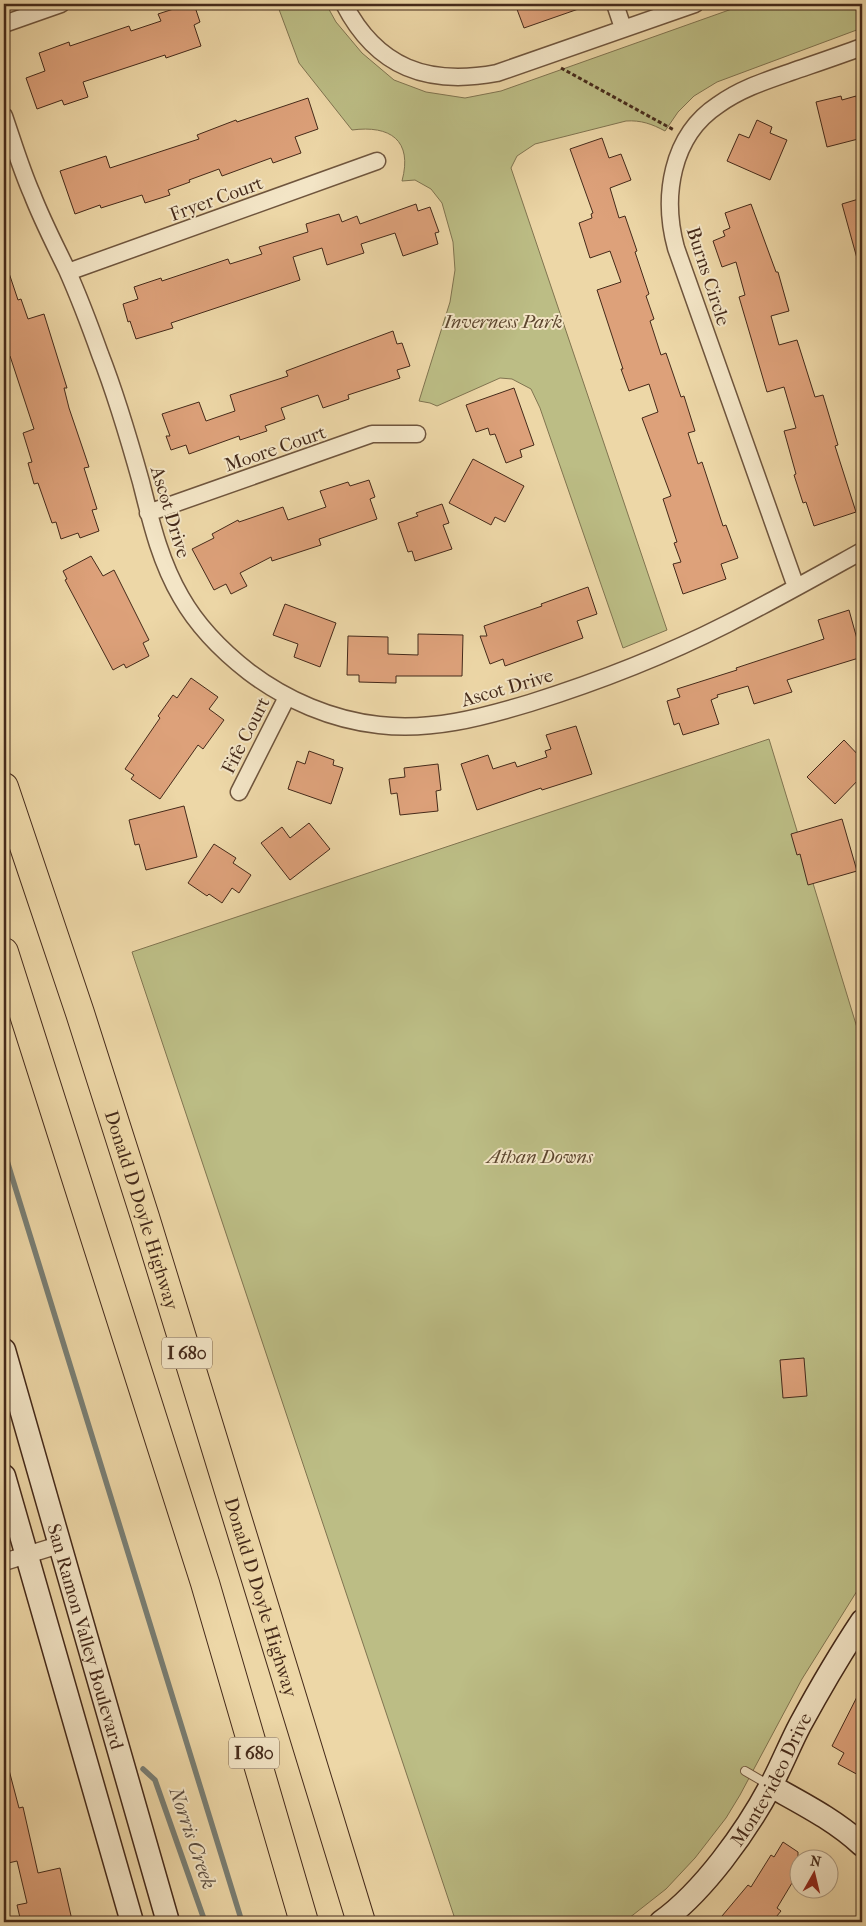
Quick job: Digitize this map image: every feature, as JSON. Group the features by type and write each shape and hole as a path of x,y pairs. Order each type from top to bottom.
{"highway":[{"name":"Donald D Doyle Highway","path":"4,787 80,1013 142,1208 361,1922"},
{"name":"I 680","path":"4,952 205,1583 304,1922"}],"main road":[{"name":"San Ramon Valley Boulevard","path":"4,1350 168,1922"},
{"name":"San Ramon Valley Boulevard","path":"4,1476 132,1922"},
{"name":"Montevideo Drive","path":"665,1921 714,1870 739,1837 771,1786 801,1723 862,1621"},
{"path":"771,1786 826,1818 862,1845"}],"street":[{"path":"4,24 61,4"},
{"path":"344,4 354,22 378,51 397,63 418,72 444,78 471,78 497,73 695,4"},
{"path":"615,4 624,28"},
{"name":"Burns Circle","path":"796,587 672,233 669,200 671,182 677,159 688,138 704,117 716,106 756,85 862,47"},
{"name":"Ascot Drive","path":"4,116 32,194 68,272 101,356 126,430 159,552 171,579 182,600 196,620 226,654 265,684 287,697 337,716 381,726 412,727 461,722 549,697 636,665 724,626 862,551"},
{"name":"Fryer Court","path":"68,272 377,161"},
{"name":"Moore Court","path":"148,514 372,434 417,434"},
{"name":"Fife Court","path":"239,792 287,697"},
{"path":"4,1562 59,1545"}],"lane":[{"path":"745,1771 771,1786"}],"path":[{"path":"550,54 560,68 688,138"}],"green space":[{"name":"Inverness Park","path":"277,4 326,4 336,22 362,53 394,80 426,92 465,98 501,91 746,4 862,4 862,28 717,82 694,96 678,112 665,131 646,123 626,121 535,144 517,156 511,168 667,630 623,648 540,408 531,389 512,379 500,378 437,406 419,401 450,302 455,270 453,242 442,203 431,189 415,180 402,181 405,167 404,155 401,146 395,138 377,130 352,130 299,63"},
{"name":"Athan Downs","path":"769,739 862,1044 862,1583 802,1679 726,1818 695,1858 666,1889 624,1922 456,1922 132,952"}],"building":[{"path":"194,4 200,22 194,25 201,46 166,58 165,55 83,82 88,97 64,105 62,100 37,109 26,78 45,71 39,53 69,42 70,46 129,26 131,31 161,21 158,14"},
{"path":"515,4 586,4 587,6 524,28"},
{"path":"841,96 842,100 856,96 862,119 862,138 827,147 816,102"},
{"path":"308,98 318,129 295,137 301,153 273,163 271,158 222,176 219,169 168,190 170,195 145,203 142,195 101,208 100,205 75,214 60,171 106,156 110,168 199,139 197,135 236,120 237,122"},
{"path":"757,120 772,127 770,133 787,140 770,180 727,161 739,134 749,138"},
{"path":"602,138 609,158 621,154 631,180 610,188 619,218 625,216 637,251 635,252 649,294 646,296 654,319 650,321 661,355 666,353 681,397 684,396 695,431 688,433 698,464 702,462 723,526 726,525 738,558 721,564 726,579 683,594 673,564 681,562 674,543 677,542 663,499 671,496 642,418 658,412 649,384 629,391 597,290 621,282 610,251 590,258 579,223 592,218 591,214 593,213 570,149"},
{"path":"862,198 862,261 858,262 842,204"},
{"path":"416,204 418,211 430,207 439,232 435,233 438,244 403,256 395,233 361,244 364,253 327,265 322,248 293,257 300,280 171,323 173,328 136,339 130,321 128,322 123,304 138,299 134,287 161,278 162,281 228,259 230,264 262,254 259,247 308,232 306,224 339,214 342,222 357,216 360,224"},
{"path":"751,204 776,272 778,272 789,311 771,316 779,345 797,340 815,397 823,395 838,445 835,446 856,512 814,526 806,502 803,503 794,475 796,474 784,431 796,428 784,387 767,392 739,297 745,295 736,262 722,267 713,241 725,236 723,231 730,228 725,213"},
{"path":"4,264 6,264 18,300 21,299 28,319 44,314 67,388 64,388 69,408 89,467 84,468 97,509 92,510 99,531 80,538 78,533 61,539 56,522 52,523 38,483 34,484 28,463 32,462 23,433 34,429 10,356 4,358"},
{"path":"393,331 397,344 402,343 410,366 397,370 400,378 348,395 349,399 323,408 318,395 281,408 285,419 265,426 267,431 240,440 239,436 189,454 186,445 171,450 166,436 170,436 162,414 199,402 206,421 235,411 230,395 288,376 286,371"},
{"path":"514,388 534,445 520,450 522,457 506,463 495,434 490,435 488,428 476,432 466,405"},
{"path":"473,459 524,486 505,522 495,517 491,525 449,503"},
{"path":"369,480 375,497 370,499 377,519 319,539 321,545 272,561 271,557 240,573 247,586 231,594 226,584 214,590 192,549 214,538 212,534 238,520 239,522 283,507 288,520 326,507 320,491 348,482 350,486"},
{"path":"442,504 449,523 443,525 452,549 415,561 412,551 408,552 398,523 418,516 416,513"},
{"path":"91,556 103,576 114,570 149,640 143,643 149,656 126,668 124,664 113,670 65,580 67,579 63,571"},
{"path":"588,587 597,614 577,621 583,638 505,666 503,659 490,664 480,636 487,636 484,626 542,606 541,604"},
{"path":"285,604 336,623 320,667 294,657 298,644 273,635"},
{"path":"849,610 862,657 787,680 792,692 754,704 748,686 717,695 718,697 711,700 719,724 683,735 679,723 674,725 667,701 680,697 677,689 824,639 818,620"},
{"path":"418,634 463,635 462,676 396,676 396,683 359,682 359,675 347,675 348,636 388,637 388,654 418,655"},
{"path":"191,678 218,697 209,709 224,720 203,749 198,745 160,799 131,779 134,775 125,769 160,718 158,716 173,695 177,698"},
{"path":"576,726 592,774 542,790 541,788 477,810 461,764 488,755 493,769 515,762 517,767 547,757 545,751 551,749 546,735"},
{"path":"844,740 862,759 862,776 835,804 807,777"},
{"path":"309,751 334,760 333,765 343,768 331,804 288,789 297,761 305,764"},
{"path":"438,764 441,790 436,791 438,811 400,815 397,793 391,794 389,779 405,777 404,768"},
{"path":"184,806 197,857 146,870 139,844 135,845 129,820"},
{"path":"842,819 857,871 808,885 800,854 797,855 791,834"},
{"path":"309,823 330,849 290,880 261,843 282,827 290,838"},
{"path":"214,844 236,858 233,863 251,875 239,893 232,888 222,903 209,894 207,896 188,883"},
{"path":"804,1358 807,1396 783,1398 780,1360"},
{"path":"862,1687 862,1777 838,1764 844,1753 832,1746"},
{"path":"9,1770 19,1808 23,1807 38,1873 60,1868 72,1920 63,1922 21,1922 17,1905 27,1903 17,1861 4,1864 4,1771"},
{"path":"783,1842 792,1848 788,1848 788,1890 777,1908 781,1911 772,1922 730,1922 722,1916 748,1885 751,1887 771,1855 774,1857"}],"waterway":[{"path":"4,1151 242,1922"},
{"name":"Norris Creek","path":"143,1769 155,1780 205,1922"}]}
